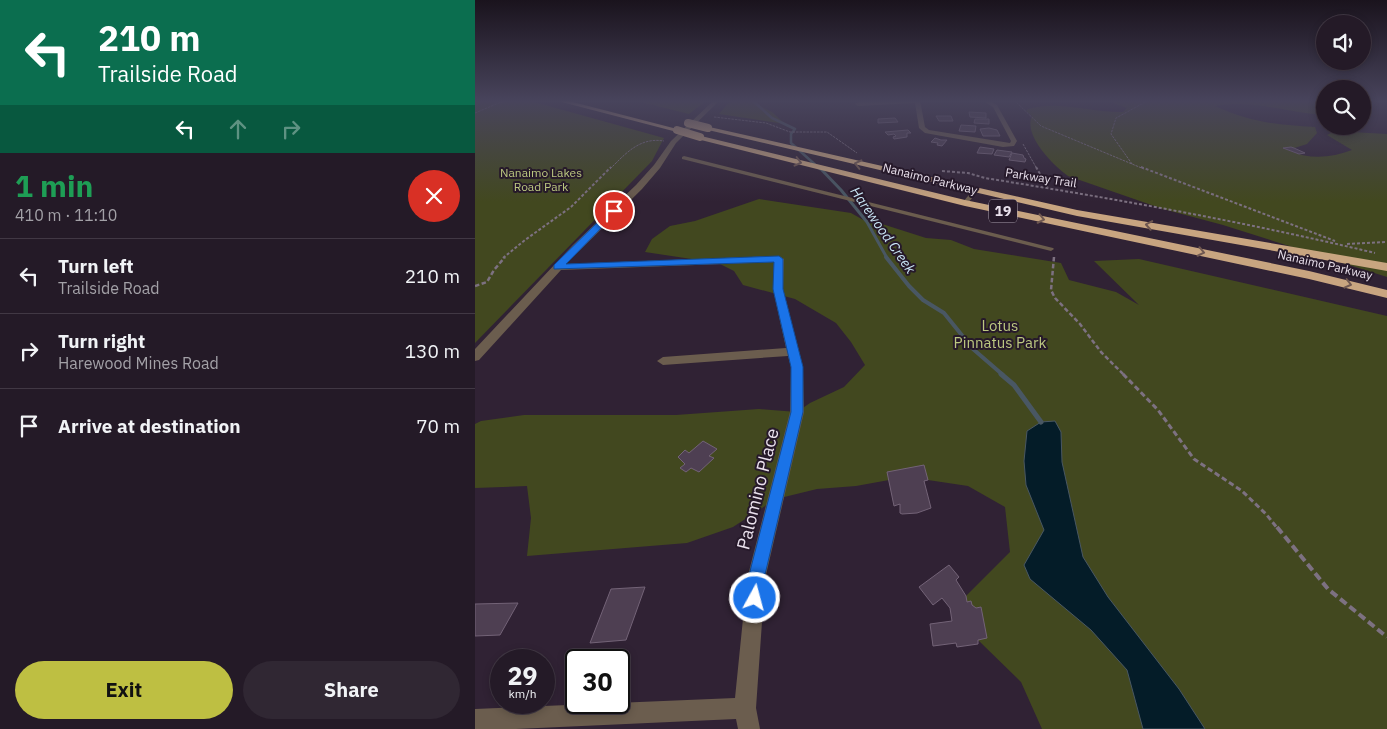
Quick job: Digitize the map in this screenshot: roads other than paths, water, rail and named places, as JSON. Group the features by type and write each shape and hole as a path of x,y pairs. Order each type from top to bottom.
{"highway":[{"name":"Nanaimo Parkway","path":"690,134 965,203 1309,275 1387,294"},
{"name":"Nanaimo Parkway","path":"734,134 975,191 1077,212 1387,267"}],"street":[{"path":"475,357 558,267 639,187 657,166 673,142 682,134"},
{"path":"938,134 1003,146 1012,145 1014,141 1010,134"},
{"name":"Palomino Place","path":"558,267 779,259 778,289 797,367 797,412 756,579 745,708 749,729"},
{"path":"663,361 792,352"},
{"path":"475,720 745,708"}],"lane":[{"path":"684,158 1051,249"},
{"path":"965,203 975,191"}],"water":[{"path":"1055,421 1061,432 1062,462 1083,557 1108,597 1179,689 1205,729 1143,729 1127,670 1091,630 1030,579 1024,565 1044,530 1026,485 1024,461 1027,431 1041,422"}],"waterway":[{"name":"Harewood Creek","path":"791,134 791,143 820,169"},
{"name":"Harewood Creek","path":"819,167 867,222 887,258"},
{"name":"Harewood Creek","path":"886,257 909,286 923,300 944,313 973,349 1003,375"},
{"name":"Harewood Creek","path":"1001,374 1014,385 1041,422"}],"park label":[{"name":"Nanaimo Lakes Road Park","path":"541,180"},
{"name":"Lotus Pinnatus Park","path":"1000,334"}]}
